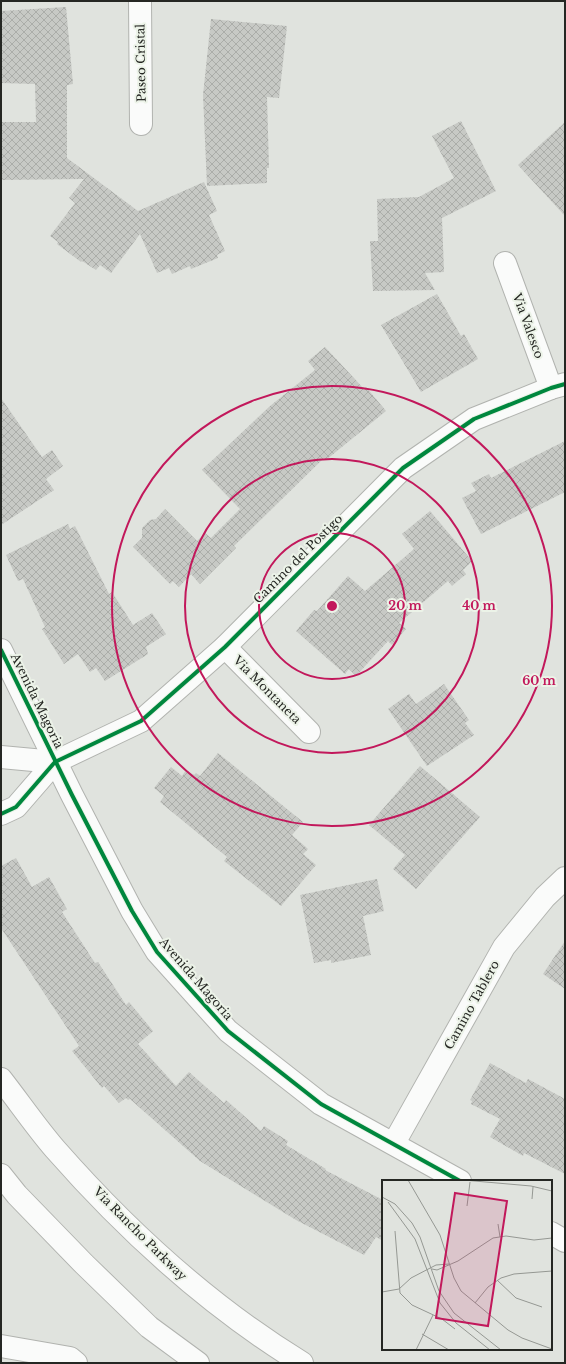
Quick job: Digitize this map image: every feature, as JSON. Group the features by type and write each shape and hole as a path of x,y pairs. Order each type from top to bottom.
{"street":[{"name":"Paseo Cristal","path":"140,1 141,124"},
{"name":"Via Valesco","path":"505,264 558,386"},
{"name":"Camino del Postigo","path":"55,762 141,721 225,647 403,468 474,419 558,386"},
{"name":"Via Montaneta","path":"225,647 309,732"},
{"name":"Avenida Magoria","path":"1,650 55,762 132,911 157,952 228,1031 321,1104 394,1143 458,1180"},
{"path":"1,757 55,762"},
{"path":"1,814 16,807 55,762"},
{"name":"Camino Tablero","path":"394,1143 504,947 545,897 565,878"},
{"name":"Via Rancho Parkway","path":"1,1080 55,1149 116,1213 188,1283 264,1340 302,1363"},
{"path":"1,1175 17,1195 149,1327 198,1363"},
{"path":"552,1234 565,1241"},
{"path":"1,1346 73,1361"}],"building":[{"path":"66,7 73,84 67,85 67,158 138,211 204,182 217,211 209,215 225,251 217,255 218,258 191,269 190,266 172,274 169,268 157,273 140,234 111,273 100,265 96,270 82,261 81,262 57,244 58,242 50,236 75,203 69,198 84,179 1,180 1,122 36,122 35,84 1,83 1,11"},
{"path":"211,19 287,26 279,98 267,97 269,168 267,168 267,183 207,186 203,95"},
{"path":"461,121 496,191 442,218 444,272 425,273 435,290 373,291 370,241 378,241 377,199 419,197 454,178 432,136"},
{"path":"565,122 565,216 518,165"},
{"path":"437,294 461,336 464,334 478,359 421,392 381,325"},
{"path":"325,347 364,389 366,387 386,411 326,460 324,458 234,546 236,548 200,584 191,574 179,587 173,581 170,584 133,547 142,538 142,528 150,520 156,519 165,509 197,541 205,533 211,538 240,509 202,470 270,406 315,370 308,361"},
{"path":"1,398 42,457 52,450 63,466 46,479 54,490 1,525"},
{"path":"565,441 565,492 481,534 462,498 476,491 471,483 489,474 491,478"},
{"path":"430,511 472,561 463,570 466,574 452,586 448,581 399,623 406,629 392,645 388,641 356,676 349,669 345,674 296,631 314,610 317,611 348,576 365,591 414,549 402,534"},
{"path":"68,524 70,529 75,526 109,594 112,592 133,625 152,613 166,634 146,647 148,654 105,681 96,668 90,672 78,654 64,664 42,629 45,627 23,579 18,581 6,555"},
{"path":"444,684 469,720 465,723 474,735 427,766 388,709 409,694 416,704"},
{"path":"218,753 303,822 292,835 308,849 303,854 316,865 281,906 224,861 227,857 160,802 164,796 154,788 171,767 182,776 186,770 194,775 196,773 200,776"},
{"path":"420,766 480,817 416,889 393,869 405,855 369,825"},
{"path":"16,858 32,887 49,877 67,909 62,912 95,963 98,962 126,1005 129,1002 153,1031 138,1044 176,1086 189,1072 224,1103 226,1100 261,1131 264,1126 288,1141 286,1145 326,1169 325,1170 382,1199 382,1240 376,1237 364,1255 296,1220 200,1161 130,1099 128,1100 126,1098 119,1103 104,1086 102,1088 72,1051 79,1046 1,928 1,866"},
{"path":"377,879 384,911 363,916 371,955 331,963 331,960 314,963 300,895"},
{"path":"565,941 565,989 543,974"},
{"path":"490,1063 526,1083 528,1079 565,1099 565,1174 524,1153 523,1156 490,1137 500,1119 471,1104 472,1101 470,1100"}],"cycle path":[{"path":"1,814 16,807 55,762 141,721 225,647 403,468 474,419 551,388 565,384"},
{"path":"1,650 72,795 132,911 157,952 228,1031 321,1104 458,1180"}]}
